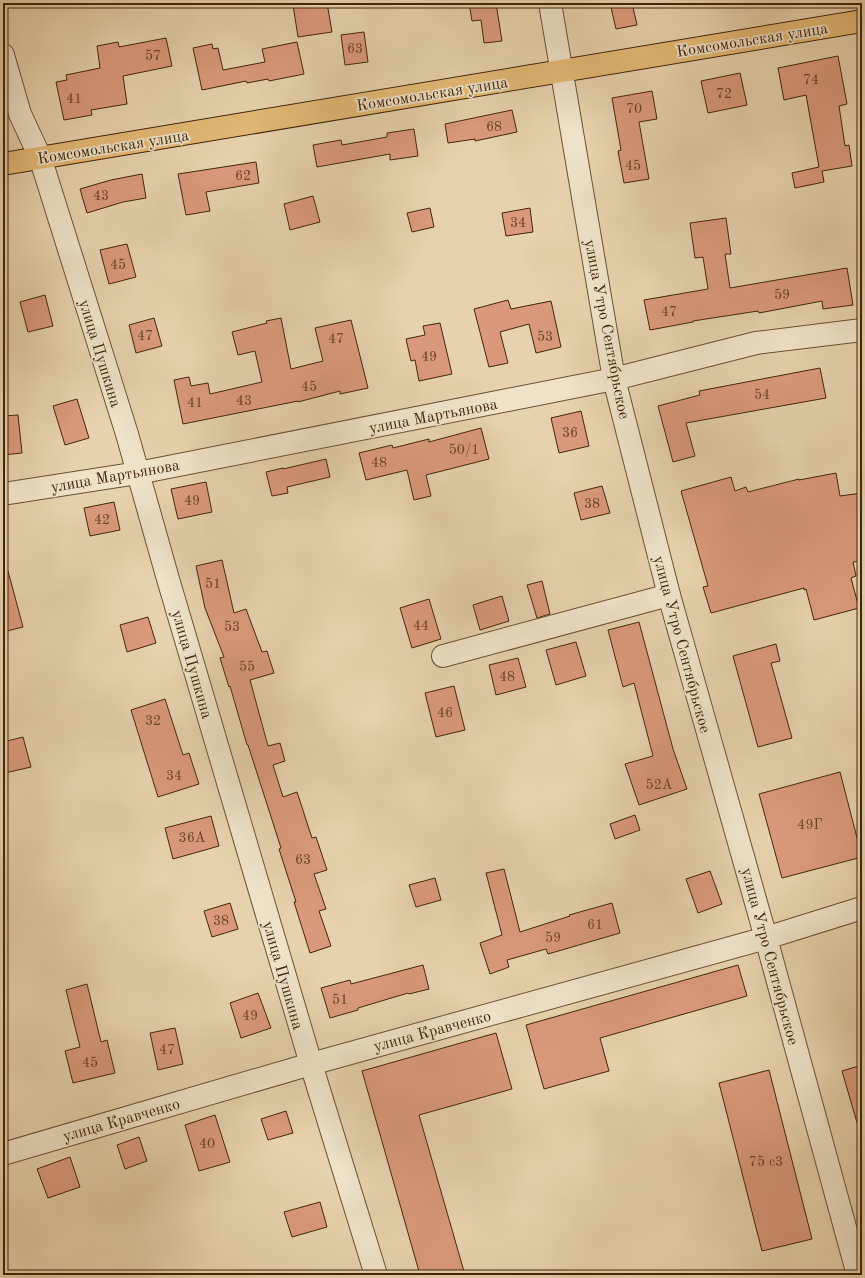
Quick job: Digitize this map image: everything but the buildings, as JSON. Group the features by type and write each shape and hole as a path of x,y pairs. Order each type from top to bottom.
{"main road":[{"name":"Комсомольская улица","path":"3,164 862,21"}],"street":[{"name":"улица Утро Сентябрьское","path":"550,3 563,71 614,379 669,595 766,938 858,1275"},
{"name":"улица Пушкина","path":"3,55 20,114 40,158 138,473 170,587 311,1064 376,1275"},
{"name":"улица Мартьянова","path":"3,494 138,473 614,379 756,343 862,330"},
{"path":"443,656 669,595"},
{"name":"улица Кравченко","path":"3,1154 311,1064 766,938 862,908"}]}
